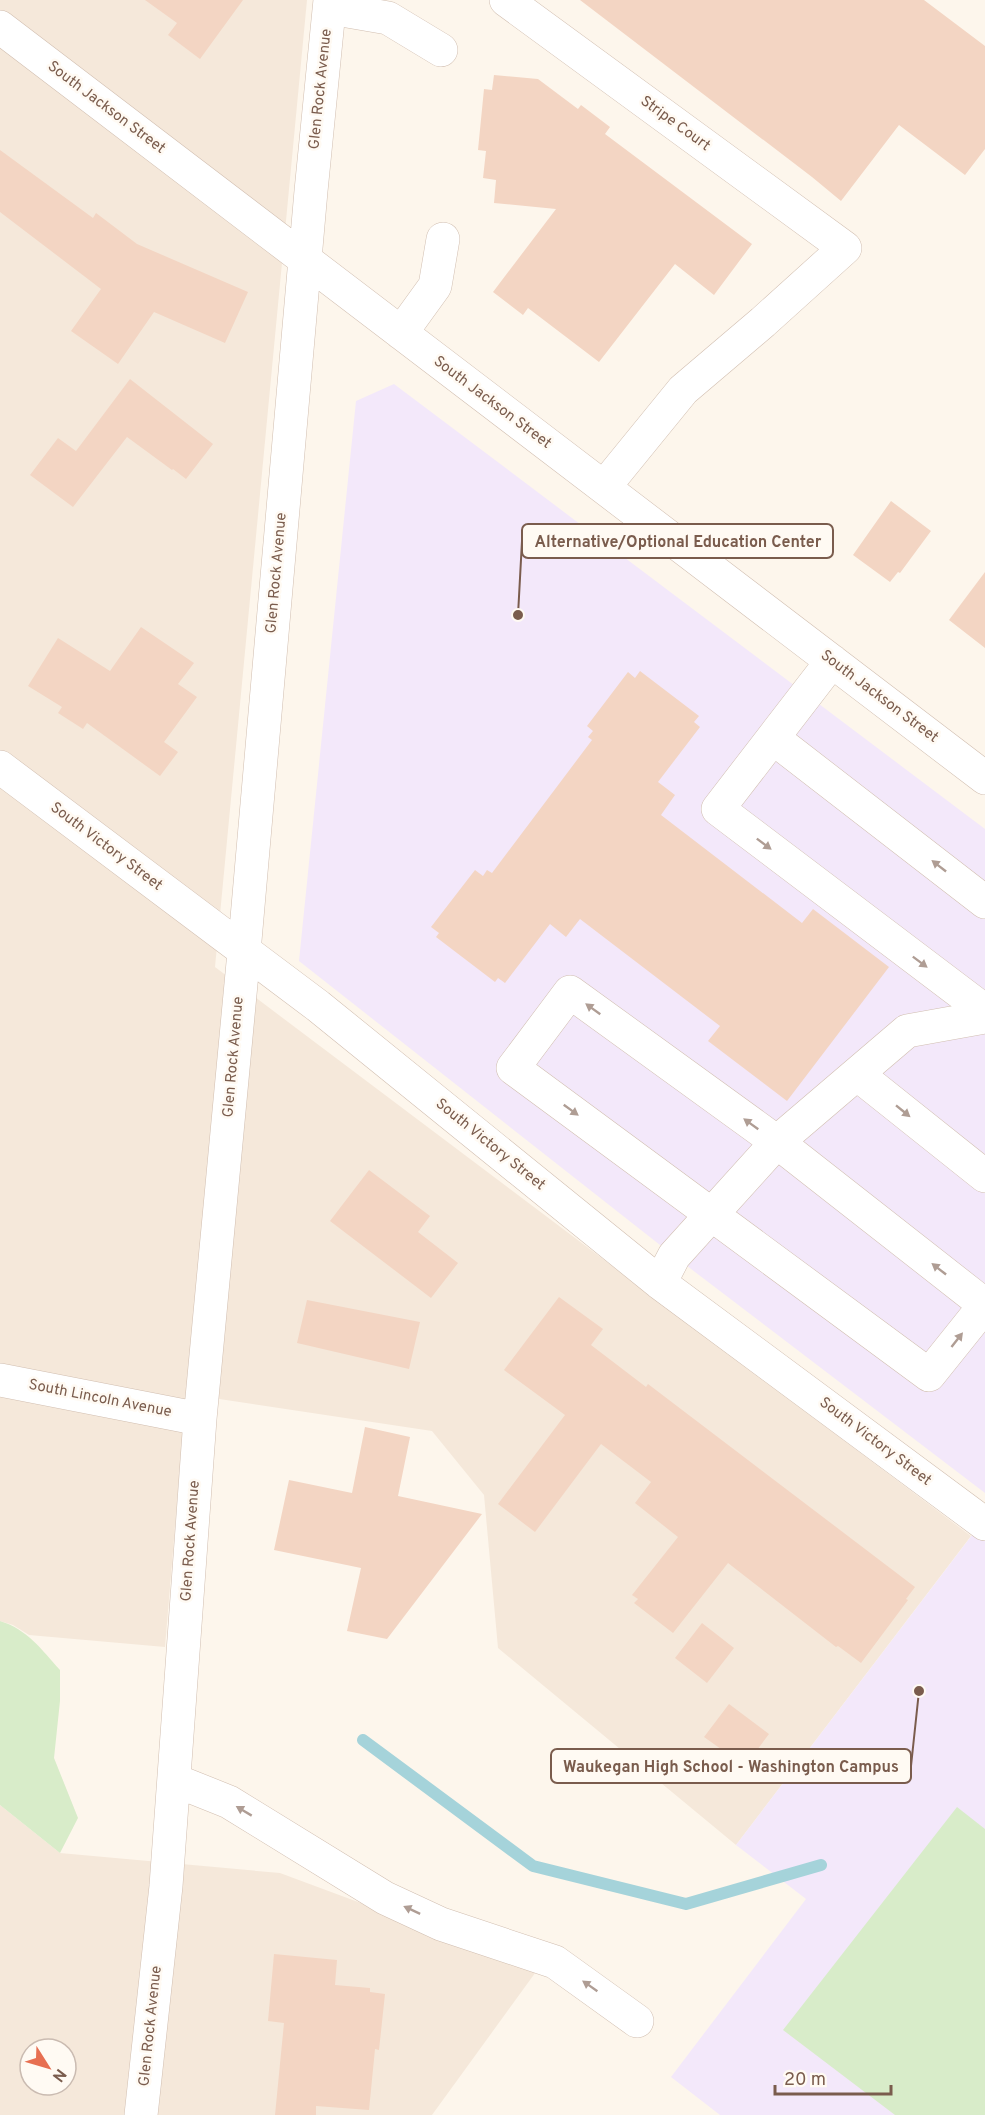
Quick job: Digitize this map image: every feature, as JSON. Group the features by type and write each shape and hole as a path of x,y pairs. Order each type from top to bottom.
{"street":[{"name":"Stripe Court","path":"506,0 845,248 683,390 604,487"},
{"path":"330,4 388,18 441,50"},
{"name":"Glen Rock Avenue","path":"141,2115 164,1899 200,1419 330,4"},
{"name":"South Jackson Street","path":"0,27 985,778"},
{"path":"401,333 435,286 443,239"},
{"path":"832,661 718,809 985,1011"},
{"path":"773,738 985,902"},
{"name":"South Victory Street","path":"0,767 318,1006 660,1283 983,1523"},
{"path":"570,992 777,1142 985,1304 929,1375 513,1068 570,992"},
{"path":"660,1283 674,1256 777,1142 907,1031 985,1017"},
{"path":"857,1074 985,1176"},
{"name":"South Lincoln Avenue","path":"0,1380 200,1419"},
{"path":"174,1780 229,1802 385,1898 441,1924 555,1962 637,2021"}],"shaded area":[{"path":"0,0 307,0 215,967 971,1536 736,1845 498,1648 484,1495 432,1431 186,1394 165,1647 29,1635 13,1625 0,1621"},
{"path":"394,384 985,829 985,1493 674,1256 299,961 356,401"},
{"path":"985,1518 985,2115 720,2115 671,2077 806,1899 736,1845"},
{"path":"0,1805 60,1853 280,1873 538,1969 432,2115 0,2115"}],"green space":[{"path":"0,1621 26,1635 60,1670 60,1701 54,1758 78,1818 60,1853 0,1805"},
{"path":"957,1807 985,1829 985,2115 895,2115 783,2030"}],"building":[{"path":"145,0 243,0 200,59 168,35 177,23"},
{"path":"580,0 924,0 985,46 985,149 965,175 899,125 841,201"},
{"path":"494,75 538,79 578,109 581,105 610,127 605,134 752,244 714,295 675,264 599,362 528,308 523,315 493,292 556,209 494,203 496,180 483,178 486,151 478,150 484,89 492,90"},
{"path":"0,150 93,218 96,213 137,244 248,292 225,343 154,312 118,364 71,331 101,289 0,212"},
{"path":"130,379 213,444 186,479 127,437 73,507 30,475 58,438 76,451"},
{"path":"891,501 931,531 900,573 898,572 890,582 853,555"},
{"path":"985,572 985,648 949,620"},
{"path":"141,627 194,663 178,684 197,697 164,742 178,752 160,776 87,723 83,729 58,713 62,707 28,686 58,638 110,671"},
{"path":"640,671 699,716 694,722 700,727 658,782 675,795 661,815 802,923 813,909 889,967 787,1101 708,1041 720,1026 580,919 566,937 550,924 505,983 498,978 495,982 436,937 439,933 431,927 475,870 483,876 487,870 492,873 592,740 588,737 593,731 587,726 628,672 635,678"},
{"path":"369,1170 430,1216 418,1232 458,1263 431,1298 330,1221"},
{"path":"559,1297 603,1329 591,1345 646,1387 648,1384 915,1587 906,1599 908,1600 861,1663 838,1646 836,1647 728,1563 673,1633 634,1603 638,1599 632,1595 678,1537 635,1503 651,1482 601,1444 535,1532 498,1504 565,1415 504,1370"},
{"path":"307,1300 420,1322 409,1369 297,1343"},
{"path":"365,1427 410,1437 398,1496 482,1514 387,1639 347,1631 361,1568 274,1550 289,1480 352,1493"},
{"path":"702,1623 734,1648 707,1683 675,1658"},
{"path":"729,1704 769,1734 745,1766 704,1737"},
{"path":"274,1954 337,1960 335,1985 370,1988 370,1992 385,1994 379,2050 375,2049 369,2110 316,2106 316,2115 275,2115 284,2023 268,2021"}],"waterway":[{"path":"363,1740 533,1866 686,1904 821,1865"}],"place":[{"name":"Alternative/Optional Education Center","path":"518,615"},
{"name":"Waukegan High School - Washington Campus","path":"919,1691"}]}
